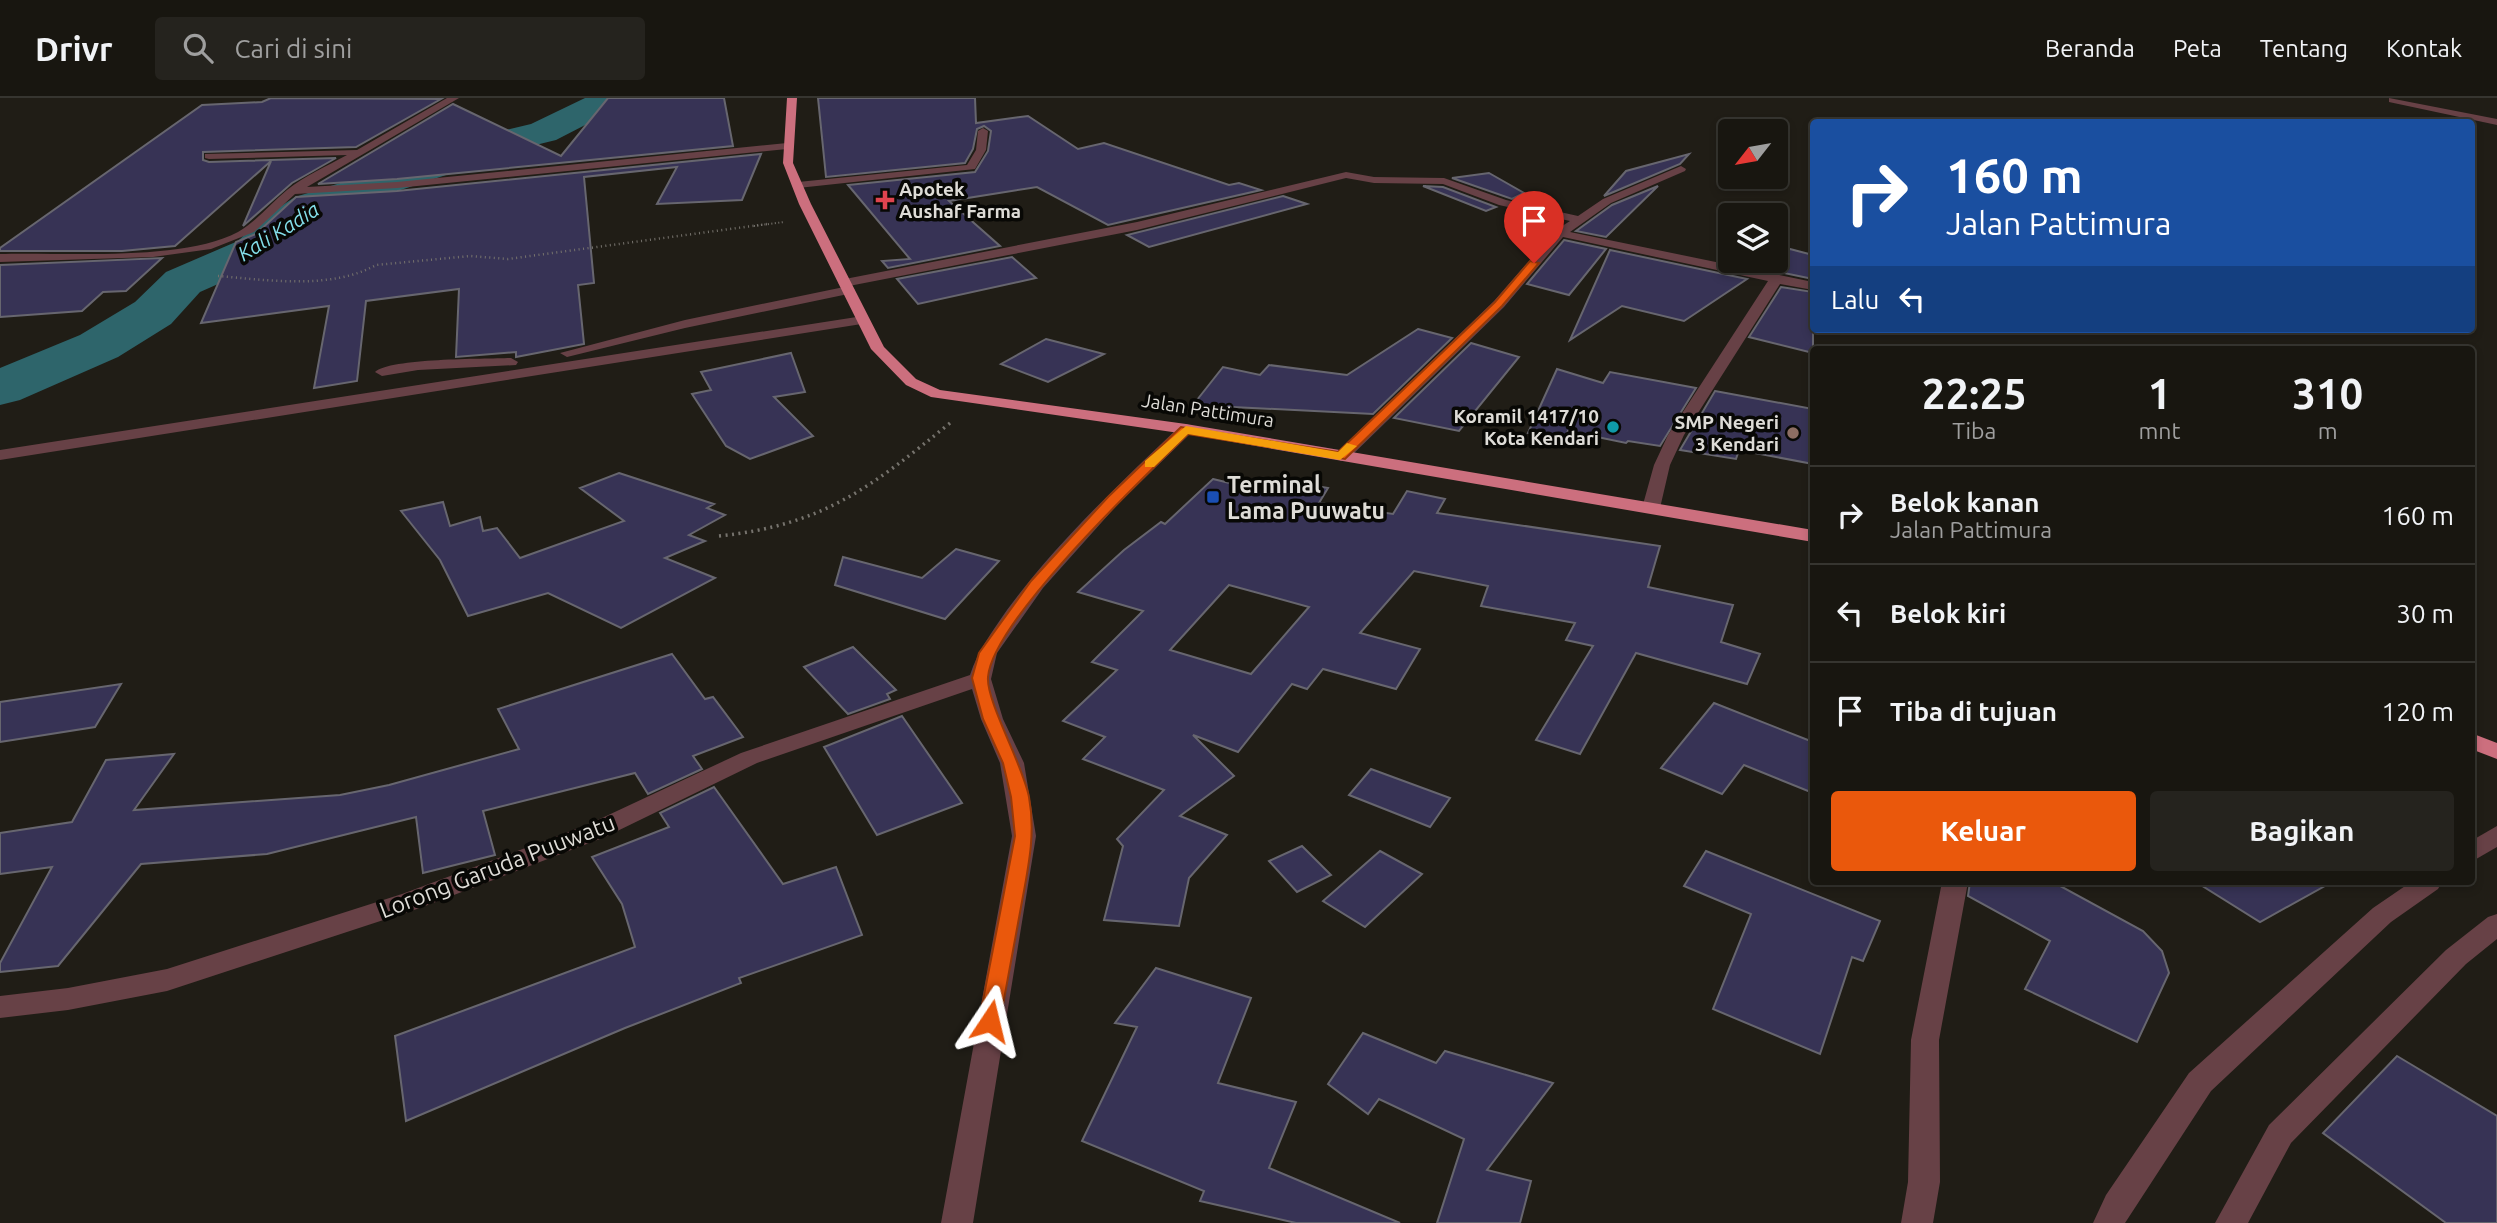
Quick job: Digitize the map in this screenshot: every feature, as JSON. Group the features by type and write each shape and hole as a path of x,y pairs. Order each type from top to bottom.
{"highway":[{"name":"Jalan Pattimura","path":"792,98 788,163 846,287 878,349 911,382 936,394 1186,429 1810,535"},
{"path":"2475,742 2497,752"}],"street":[{"path":"0,258 146,252 219,243 249,230 292,191 454,98"},
{"path":"2392,100 2497,122"},
{"path":"799,185 971,167 981,150 983,131"},
{"path":"292,191 787,146"},
{"path":"209,156 359,151"},
{"path":"1340,456 1499,304 1560,233 1606,201 1681,169"},
{"path":"382,372 418,366 491,365 534,360 846,287 1111,232 1342,176 1374,180 1444,181 1503,203 1580,220"},
{"path":"1560,233 1810,285"},
{"path":"1651,508 1662,465 1676,435 1776,279"},
{"path":"0,455 863,320"},
{"path":"957,1223 985,1048 1024,836 1020,797 1012,763 992,719 980,678 987,653 1036,584 1112,500 1186,429"},
{"name":"Lorong Garuda Puuwatu","path":"0,1007 68,999 167,980 387,909 596,831 749,758 980,678"},
{"path":"2475,850 2497,835"},
{"path":"1917,1223 1924,1182 1925,1040 1954,885"},
{"path":"2109,1223 2117,1205 2200,1082 2382,915 2426,885"},
{"path":"2231,1223 2280,1133 2456,957 2497,924"}],"path":[{"path":"218,276 281,281 321,278 369,272 376,265 470,256 508,260 813,219"},
{"path":"719,536 784,525 831,507 984,402"}],"building":[{"path":"271,98 441,99 356,147 203,152 203,160 209,162 336,158 292,183 243,226 271,161 175,246 122,251 0,251 0,248 202,105 262,102"},
{"path":"608,98 724,98 733,146 397,179 318,184 453,104 561,156"},
{"path":"818,98 975,98 976,123 1028,116 1078,149 1104,143 1229,185 1239,183 1261,190 1108,225 1037,187 949,201 1000,246 888,268 882,261 910,259 848,185 975,172 988,151 991,131 984,126 977,129 973,149 965,163 826,177"},
{"path":"761,154 742,200 657,204 677,167 584,177 594,283 578,285 584,344 516,357 516,352 456,357 459,289 366,301 357,381 314,388 329,306 201,323 236,242 256,234 296,197 397,191"},
{"path":"1689,154 1680,164 1604,196 1626,171"},
{"path":"1489,173 1524,193 1512,199 1452,178"},
{"path":"1423,186 1443,187 1496,207 1486,211"},
{"path":"1658,186 1606,237 1576,231 1612,205"},
{"path":"1283,196 1307,204 1149,247 1127,235"},
{"path":"1564,240 1606,249 1569,295 1527,284"},
{"path":"1610,250 1747,279 1684,321 1622,306 1570,340"},
{"path":"1788,250 1810,254 1810,278 1784,273 1788,273"},
{"path":"1012,257 1036,278 918,304 897,279"},
{"path":"162,258 126,291 103,292 82,311 0,317 0,265"},
{"path":"1781,287 1810,292 1810,333 1813,333 1813,346 1810,346 1810,352 1749,337"},
{"path":"1418,329 1452,338 1373,414 1193,405 1223,367 1260,375 1269,365 1347,375"},
{"path":"1046,339 1104,354 1048,382 1001,364"},
{"path":"1471,343 1519,357 1459,431 1394,418"},
{"path":"791,353 805,392 774,397 813,436 750,459 726,446 692,394 711,390 701,372"},
{"path":"1557,369 1603,383 1610,372 1696,388 1660,446 1628,441 1626,443 1568,431 1564,439 1528,433"},
{"path":"1715,391 1810,408 1810,463 1739,450 1736,459 1680,450"},
{"path":"619,473 714,504 707,508 725,515 689,535 705,541 665,558 715,578 621,628 548,593 468,616 440,560 401,511 443,502 450,526 480,517 483,531 497,528 520,558 624,521 580,488"},
{"path":"1213,479 1267,492 1275,479 1328,488 1319,503 1393,514 1407,491 1445,499 1437,513 1660,546 1648,587 1733,605 1721,642 1760,654 1747,684 1636,653 1580,754 1536,740 1593,646 1566,640 1575,623 1481,606 1488,586 1414,571 1360,633 1420,649 1396,689 1323,669 1307,689 1292,684 1238,752 1193,735 1234,776 1180,816 1227,835 1189,878 1179,926 1104,920 1123,846 1117,839 1164,790 1083,759 1105,737 1063,721 1117,670 1092,662 1143,611 1078,592 1124,550 1161,522 1165,524","holes":["1229,585 1309,607 1251,674 1170,650"]},
{"path":"956,549 999,561 945,619 835,585 843,557 922,578"},
{"path":"853,647 896,690 887,694 890,699 848,714 804,667"},
{"path":"672,654 705,699 713,697 743,737 693,756 702,769 648,794 635,773 483,811 495,855 423,873 416,817 267,854 141,864 58,966 0,972 0,963 52,867 0,874 0,833 72,822 106,760 174,754 134,810 340,795 389,785 519,749 498,709"},
{"path":"121,684 95,727 0,742 0,702"},
{"path":"1714,703 1810,741 1810,792 1744,765 1722,794 1661,768"},
{"path":"902,716 962,803 877,835 824,747"},
{"path":"1371,769 1450,798 1430,827 1349,795"},
{"path":"714,787 783,884 836,867 862,935 739,978 741,983 625,1028 406,1121 395,1036 635,947 622,904 592,857 669,827 660,813"},
{"path":"1302,846 1331,875 1297,892 1269,861"},
{"path":"1380,851 1422,874 1365,927 1323,901"},
{"path":"1706,851 1880,921 1863,961 1852,957 1820,1054 1713,1009 1751,914 1684,886"},
{"path":"1970,885 2059,885 2143,931 2162,951 2169,973 2137,1042 2025,989 2050,941 1968,896"},
{"path":"2201,885 2327,885 2260,922"},
{"path":"1156,968 1251,998 1218,1083 1296,1102 1269,1168 1400,1223 1296,1223 1200,1201 1204,1191 1082,1141 1137,1027 1115,1023"},
{"path":"1363,1033 1436,1063 1445,1051 1553,1083 1487,1170 1531,1181 1520,1223 1437,1223 1464,1139 1379,1099 1368,1114 1328,1084"},
{"path":"2397,1056 2497,1116 2497,1223 2446,1223 2323,1133"}],"waterway":[{"name":"Kali Kadia","path":"0,388 99,346 153,313 183,282 254,251 276,228 310,206 432,167 444,156 543,132 612,98"}],"slow traffic":[{"path":"1149,464 1186,429 1340,456 1351,446"}],"place":[{"name":"Apotek Aushaf Farma","path":"885,200"},
{"name":"Koramil 1417/10 Kota Kendari","path":"1613,427"},
{"name":"SMP Negeri 3 Kendari","path":"1793,433"},
{"name":"Terminal Lama Puuwatu","path":"1213,497"}],"route":[{"path":"990,1021 1024,836 1020,797 1012,763 992,719 980,678 987,653 1036,584 1112,500 1186,429 1340,456 1499,304 1534,263"}]}
